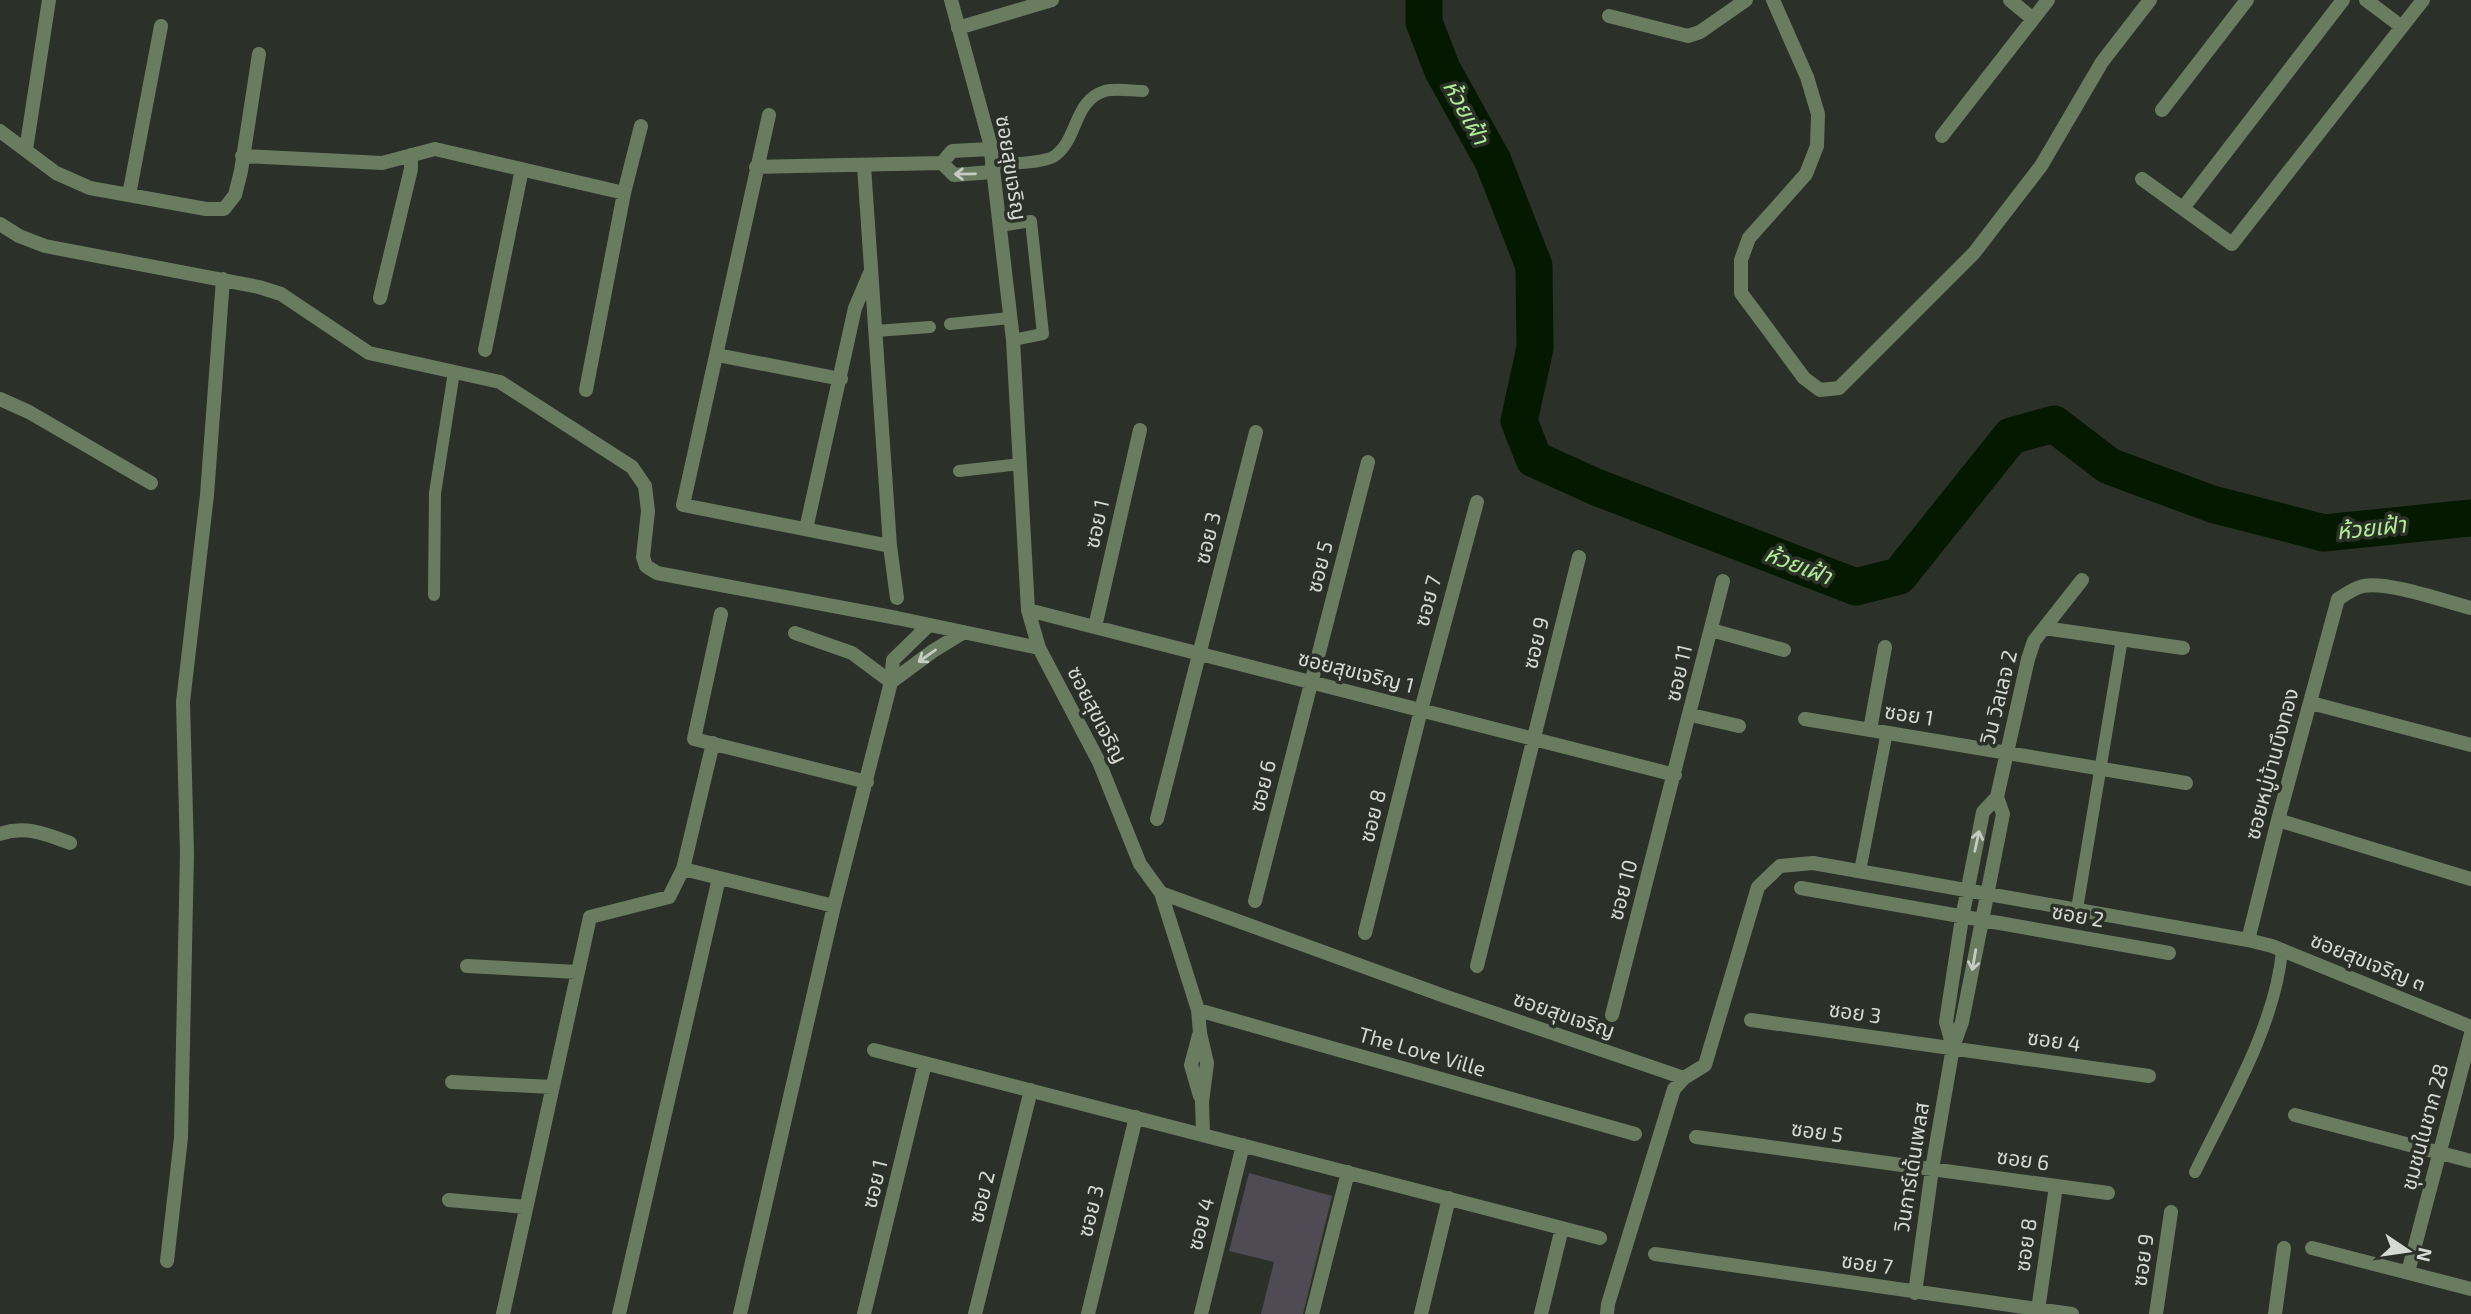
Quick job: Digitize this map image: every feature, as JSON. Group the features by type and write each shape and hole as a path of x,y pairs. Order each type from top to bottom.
{"street":[{"path":"26,150 49,0"},
{"name":"ซอยสุขเจริญ","path":"951,0 990,149 1000,226 1013,340 1028,610 1039,648 1099,762 1140,864 1161,893 1447,997 1684,1078"},
{"path":"958,28 1052,0"},
{"path":"1609,16 1688,36 1700,32 1746,0"},
{"path":"1773,0 1807,78 1818,114 1817,146 1806,174 1749,238 1741,260 1741,293 1804,378 1820,390 1839,388 1974,253 2041,166 2102,62 2150,0"},
{"path":"2010,0 2033,19"},
{"path":"1942,136 2048,0"},
{"path":"2162,110 2247,0"},
{"path":"2183,208 2343,0"},
{"path":"2367,0 2402,27"},
{"path":"2142,179 2232,244 2423,0"},
{"path":"129,195 161,26"},
{"path":"0,131 56,173 90,188 206,209 224,209 235,195 259,54"},
{"path":"769,115 683,505 890,546"},
{"path":"586,390 624,193 641,126"},
{"path":"242,156 382,163 435,149 624,193"},
{"path":"942,163 952,151 990,149"},
{"path":"380,298 411,169 411,155"},
{"path":"756,167 942,163 954,175 992,169"},
{"path":"864,166 890,546 897,598"},
{"path":"485,350 522,169"},
{"path":"0,224 19,236 45,246 259,286 281,294 369,353 500,382 632,467 645,486 649,511 643,557 646,566 657,573 1039,648"},
{"path":"806,530 855,308 871,271"},
{"path":"167,1261 181,1138 187,852 183,702 207,495 223,279"},
{"path":"717,355 841,379"},
{"path":"0,398 151,483"},
{"name":"ซอย 1","path":"1095,627 1140,430"},
{"name":"ซอย 3","path":"1201,654 1256,432"},
{"name":"ซอย 5","path":"1312,682 1368,462"},
{"name":"ซอย 7","path":"1421,710 1477,502"},
{"name":"ซอย 9","path":"1533,738 1579,557"},
{"name":"วิน วิลเลจ 2","path":"1986,893 2003,814 1997,797 2028,659 2034,641 2082,580"},
{"name":"ซอย 11","path":"1675,775 1723,581"},
{"name":"ซอยหมู่บ้านบึงทอง","path":"2248,940 2338,599 2360,587 2371,585 2471,608"},
{"name":"ซอยสุขเจริญ 1","path":"1028,610 1675,775"},
{"path":"722,614 694,738 867,782"},
{"path":"740,1314 834,906 891,682 893,660 929,625"},
{"path":"2044,628 2183,648"},
{"path":"1711,630 1784,650"},
{"path":"891,682 964,632"},
{"path":"795,633 852,653 891,682"},
{"path":"1870,730 1885,647"},
{"path":"1157,819 1201,654"},
{"name":"ซอย 6","path":"1255,901 1312,682"},
{"path":"2311,703 2471,745"},
{"name":"ซอย 8","path":"1366,933 1421,710"},
{"path":"1691,715 1739,726"},
{"name":"ซอย 1","path":"1805,719 2006,751"},
{"path":"1477,966 1533,738"},
{"path":"503,1314 590,917 668,897 682,869 713,743"},
{"path":"2006,751 2186,783"},
{"name":"ซอย 10","path":"1612,1015 1675,775"},
{"name":"วิน วิลเลจ 2","path":"1967,889 1983,812 1997,797"},
{"path":"2278,820 2471,879"},
{"path":"0,834 22,829 41,832 70,843"},
{"name":"ซอยสุขเจริญ ๓","path":"1607,1314 1674,1089 1684,1078 1705,1065 1758,887 1780,866 1813,863 2248,940 2282,951 2471,1027"},
{"path":"682,869 834,906"},
{"path":"620,1314 719,878"},
{"path":"1801,888 1981,920"},
{"name":"วินการ์เด้นเพลส","path":"1953,1047 1946,1021 1967,889"},
{"path":"1161,893 1198,1010 1207,1063 1202,1102 1203,1134"},
{"name":"วินการ์เด้นเพลส","path":"1915,1293 1932,1169 1953,1047 1962,1022 1986,893"},
{"name":"ซอย 2","path":"1981,920 2169,953"},
{"path":"467,966 577,972"},
{"name":"The Love Ville","path":"1198,1010 1635,1134"},
{"name":"ซอย 3","path":"1751,1020 1953,1047"},
{"name":"ชุมชนในชาก 28","path":"2408,1272 2471,1034"},
{"name":"ซอย 4","path":"1953,1047 2149,1076"},
{"path":"874,1050 1601,1238"},
{"name":"ซอย 1","path":"864,1314 925,1063"},
{"path":"452,1082 552,1087"},
{"name":"ซอย 2","path":"975,1314 1031,1090"},
{"path":"2295,1115 2471,1161"},
{"name":"ซอย 3","path":"1088,1314 1136,1117"},
{"name":"ซอย 5","path":"1696,1137 1932,1169"},
{"name":"ซอย 4","path":"1201,1314 1242,1145"},
{"name":"ซอย 6","path":"1932,1169 2108,1193"},
{"path":"1312,1314 1348,1172"},
{"name":"ซอย 8","path":"2038,1310 2056,1186"},
{"path":"1421,1314 1449,1198"},
{"path":"449,1200 526,1207"},
{"name":"ซอย 9","path":"2156,1314 2171,1212"},
{"path":"1541,1314 1562,1228"},
{"path":"2275,1314 2284,1248"},
{"path":"2312,1248 2471,1289"},
{"name":"ซอย 7","path":"1655,1254 2072,1314"}],"lane":[{"path":"992,169 1055,157 1070,141 1076,120 1087,101 1105,91 1143,90"},
{"path":"1000,226 1031,221 1043,334 1013,340"},
{"path":"950,324 1010,318"},
{"path":"876,331 930,327"},
{"path":"434,595 435,493 454,372"},
{"path":"959,471 1020,464"},
{"path":"2077,909 2122,639"},
{"path":"1860,871 1887,732"},
{"path":"2195,1172 2263,1029 2281,965 2282,951"}],"building":[{"path":"1249,1173 1332,1196 1303,1314 1261,1314 1274,1262 1229,1251"}],"waterway":[{"name":"ห้วยเฝ้า","path":"1424,0 1424,22 1442,69 1493,161 1534,266 1535,348 1519,421 1534,459 1596,487 1856,587 1899,576 2011,436 2054,424 2109,466 2212,504 2324,533 2471,518"}]}
